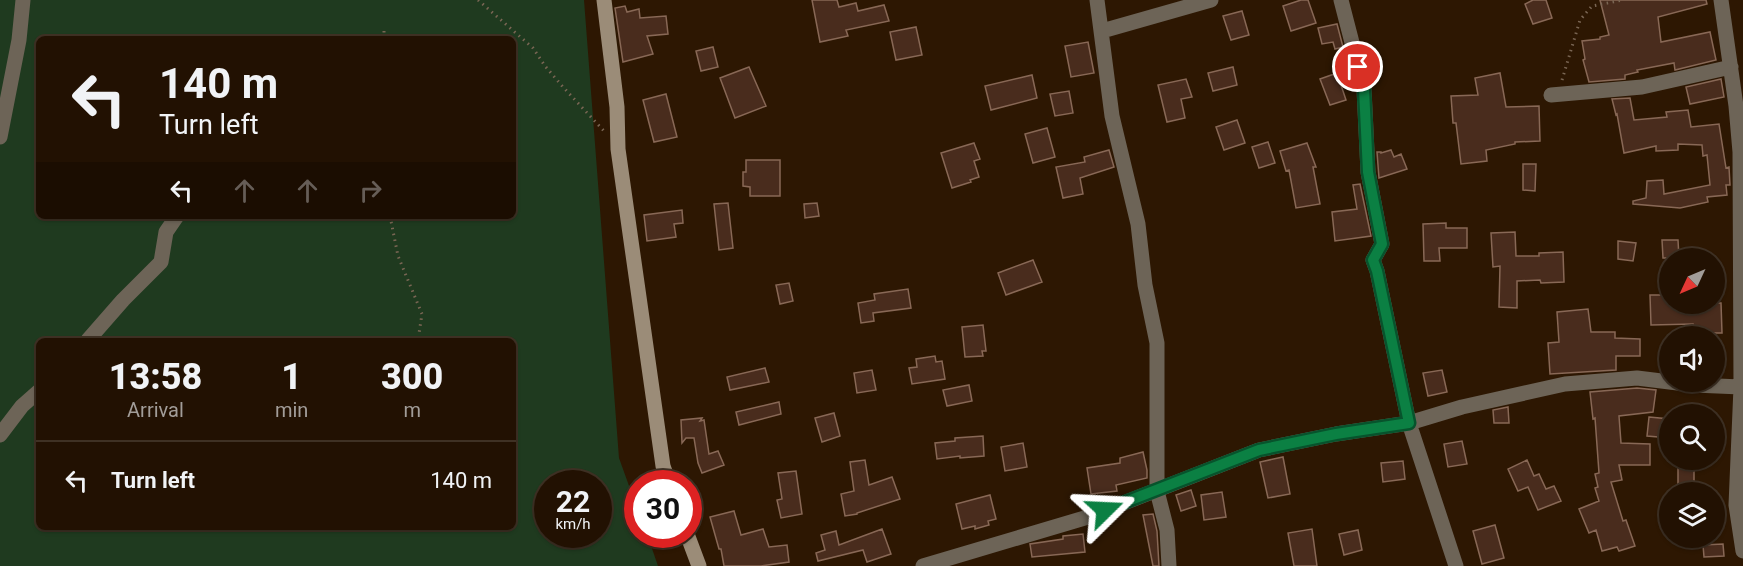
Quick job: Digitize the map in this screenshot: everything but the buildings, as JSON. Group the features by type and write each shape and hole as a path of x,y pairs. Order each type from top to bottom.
{"street":[{"path":"0,137 19,40 22,0"},
{"path":"604,0 617,106 618,149 664,470"},
{"path":"1097,0 1112,116 1138,224 1145,285 1157,343 1157,491 1167,530 1169,566"},
{"path":"1102,31 1211,0"},
{"path":"1341,0 1364,89 1368,172 1382,244 1373,260 1409,423 1456,566"},
{"path":"1721,0 1737,106 1740,152 1741,387 1736,505 1743,551"},
{"path":"1555,95 1642,87 1731,67"},
{"path":"90,338 161,262 166,232 175,219"},
{"path":"923,566 1088,517 1259,450 1336,434 1409,423 1462,406 1565,384 1637,378 1694,386 1741,387"},
{"path":"0,435 22,406 36,394"},
{"path":"692,548 699,566"}],"path":[{"path":"477,0 533,48 545,66 618,149"},
{"path":"1555,95 1580,20 1592,6 1623,0"},
{"path":"384,31 384,36"},
{"path":"391,219 398,256 422,314 418,338"}],"green space":[{"path":"0,0 584,0 619,458 624,472 624,548 652,548 658,566 0,566"}],"route":[{"path":"1105,510 1259,450 1336,434 1409,423 1373,260 1382,244 1368,172 1364,89 1358,67"}]}
